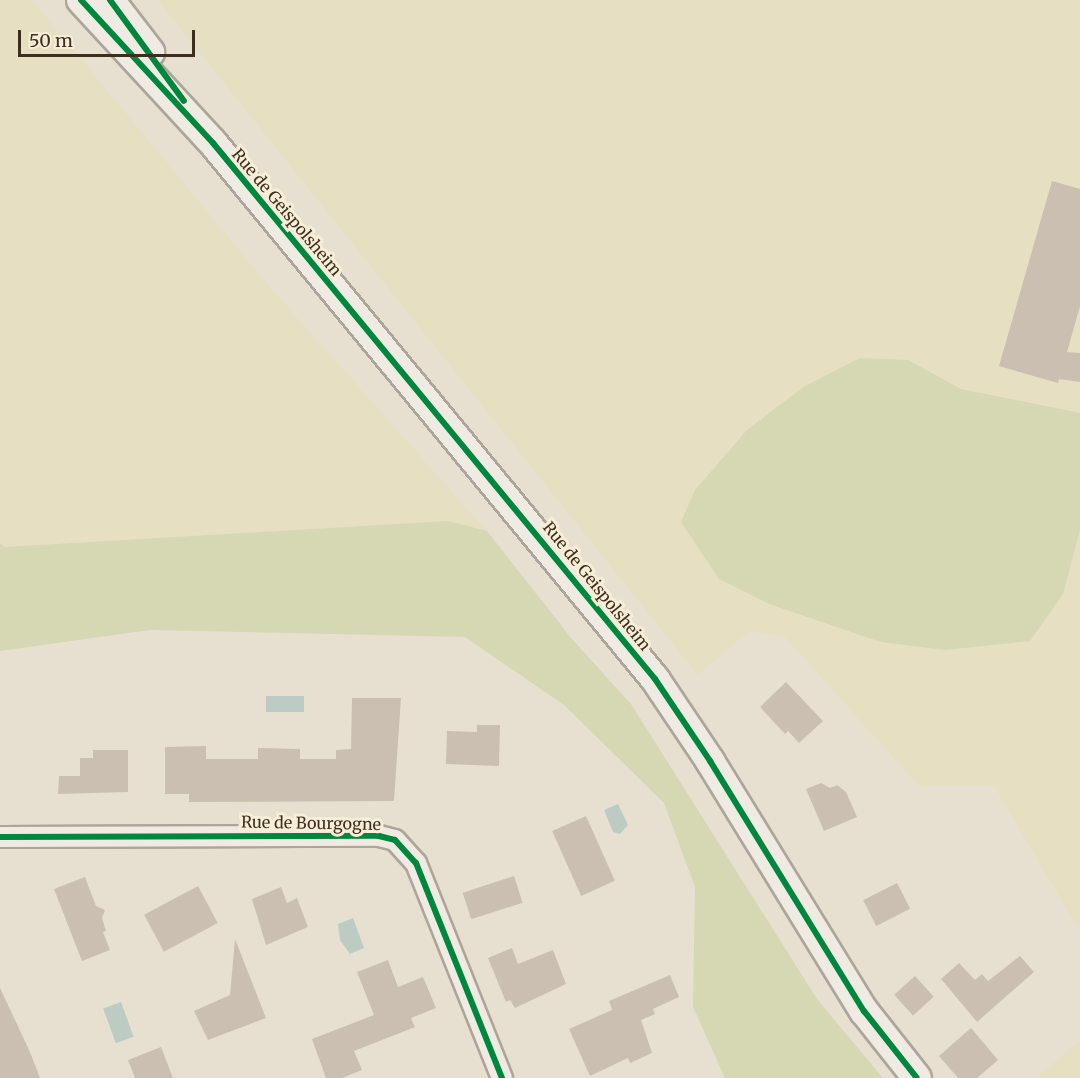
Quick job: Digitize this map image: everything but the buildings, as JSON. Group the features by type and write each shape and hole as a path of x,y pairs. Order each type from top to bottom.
{"main road":[{"name":"Rue de Geispolsheim","path":"81,0 213,143 655,679 864,1011 917,1078"},
{"name":"Rue de Geispolsheim","path":"110,0 213,143"}],"street":[{"name":"Rue de Bourgogne","path":"0,837 356,836 395,840 416,863 502,1078"}],"shaded area":[{"path":"0,0 32,0 270,287 487,531 448,521 5,547 0,543"},
{"path":"158,0 1080,0 1080,413 961,389 908,360 1063,594 1080,530 1080,932 994,786 919,786 785,637 750,631 698,675"},
{"path":"266,696 304,696 304,712 266,712"},
{"path":"618,804 628,825 620,834 613,832 604,810"},
{"path":"353,918 364,948 350,954 340,940 338,924"},
{"path":"121,1002 134,1037 116,1043 103,1008"},
{"path":"1080,1040 1080,1078 1036,1078"}],"green space":[{"path":"860,358 908,360 961,389 1080,413 1080,530 1063,594 1030,641 945,650 881,642 769,604 719,579 681,522 695,490 747,430 805,386"},
{"path":"448,521 487,531 572,639 631,704 817,999 883,1078 725,1078 693,1007 695,887 664,803 564,705 465,637 150,630 0,651 0,543 5,547"}],"cycle path":[{"path":"81,0 213,143 655,679 710,761 864,1011 917,1078"},
{"path":"110,0 184,101"},
{"path":"0,837 379,836 395,840 416,863 502,1078"}]}
